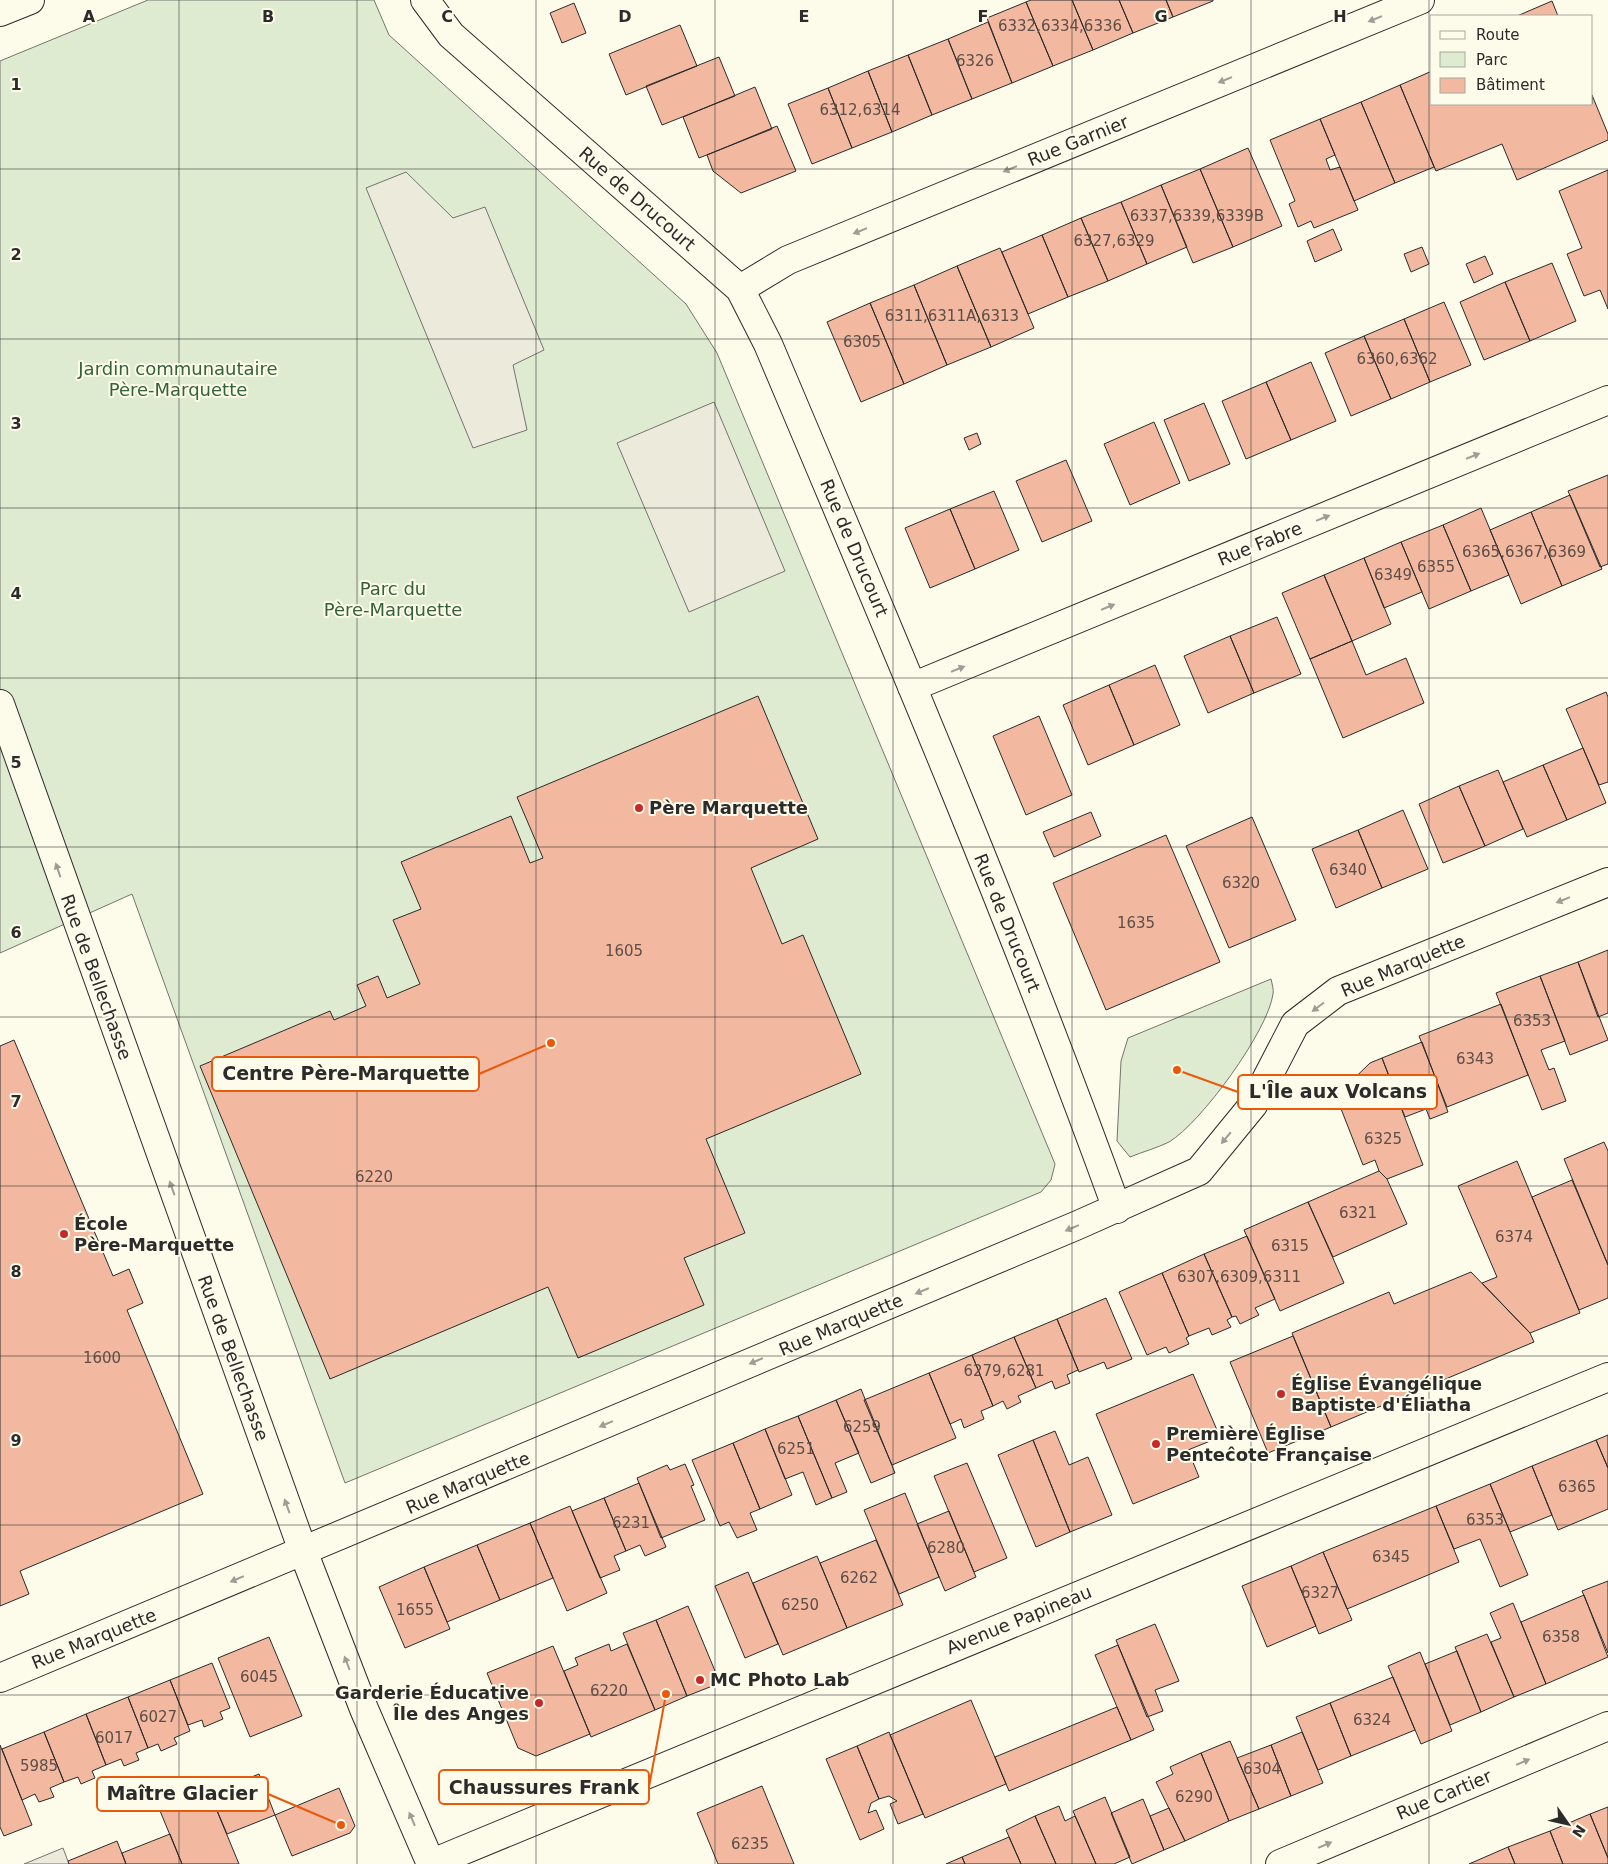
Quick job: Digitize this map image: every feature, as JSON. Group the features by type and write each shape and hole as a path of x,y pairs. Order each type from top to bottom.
{"street":[{"path":"0,12 30,0"},
{"name":"Rue de Drucourt","path":"425,0 450,35 740,289 768,344 912,688 1062,1059 1117,1209"},
{"name":"Rue Garnier","path":"740,289 788,260 1420,0"},
{"name":"Rue Fabre","path":"912,688 1608,400"},
{"name":"Rue de Bellechasse","path":"0,704 303,1551 364,1709 431,1864"},
{"name":"Rue Marquette","path":"0,1678 1117,1209 1199,1171 1253,1106 1295,1024 1338,991 1608,882"},
{"name":"Avenue Papineau","path":"431,1864 1608,1376"},
{"name":"Rue Cartier","path":"1280,1864 1608,1726"}],"green space":[{"name":"Parc du Père-Marquette","path":"148,0 374,0 389,35 686,304 717,353 1055,1164 1051,1180 1041,1192 345,1483 132,894 0,953 0,61"},
{"path":"1271,979 1273,994 1259,1030 1215,1097 1182,1132 1169,1142 1130,1157 1117,1141 1121,1061 1128,1038"}],"shaded area":[{"path":"406,172 453,218 485,207 544,350 513,365 527,430 473,448 366,188"},
{"path":"714,402 785,571 689,612 617,443"},
{"path":"63,1848 69,1864 24,1864"}],"building":[{"path":"1031,0 1072,0 1093,50 1053,66 1026,2"},
{"path":"1072,0 1119,0 1133,33 1093,50"},
{"path":"1119,0 1166,0 1173,17 1133,33"},
{"path":"1166,0 1213,0 1213,1 1173,17"},
{"path":"1552,1 1558,15 1519,15"},
{"path":"1026,2 1053,66 1012,83 987,18"},
{"path":"574,3 586,33 562,43 550,13"},
{"path":"988,22 1012,83 972,99 948,39"},
{"path":"680,25 697,66 626,95 609,54"},
{"path":"948,39 972,99 932,115 908,55"},
{"path":"908,55 932,115 892,132 868,71"},
{"path":"719,57 735,96 662,125 646,86"},
{"path":"868,71 892,132 852,148 828,88"},
{"path":"1430,72 1430,105 1593,105 1593,97 1608,134 1608,140 1517,180 1502,144 1436,171 1400,85"},
{"path":"1400,85 1434,167 1395,183 1361,102"},
{"path":"755,87 772,129 699,158 683,117"},
{"path":"828,88 852,148 812,164 788,104"},
{"path":"1361,102 1395,183 1354,201 1320,119"},
{"path":"1320,119 1335,155 1326,159 1330,170 1340,167 1358,210 1314,228 1311,221 1298,227 1289,204 1295,201 1270,140"},
{"path":"777,126 796,171 741,193 713,171 707,155"},
{"path":"1248,148 1282,226 1233,247 1200,169"},
{"path":"1200,169 1233,247 1193,263 1161,185"},
{"path":"1608,170 1608,309 1600,290 1584,296 1567,254 1582,248 1559,191"},
{"path":"1161,185 1187,247 1147,264 1121,202"},
{"path":"1121,202 1147,264 1108,281 1081,218"},
{"path":"1081,218 1108,281 1068,297 1042,235"},
{"path":"1333,229 1342,250 1315,262 1307,241"},
{"path":"1042,235 1068,297 1028,314 1002,252"},
{"path":"1422,247 1429,264 1411,272 1404,254"},
{"path":"1000,248 1034,328 991,347 957,266"},
{"path":"1485,256 1493,274 1474,283 1466,264"},
{"path":"1552,263 1576,321 1530,341 1505,282"},
{"path":"957,266 991,347 947,365 914,285"},
{"path":"1505,282 1530,341 1484,360 1460,302"},
{"path":"914,285 947,365 904,384 870,303"},
{"path":"1444,302 1471,365 1430,382 1404,319"},
{"path":"870,303 904,384 861,402 827,322"},
{"path":"1404,319 1430,382 1391,399 1364,336"},
{"path":"1364,336 1391,399 1351,416 1325,353"},
{"path":"1311,362 1336,421 1291,440 1266,382"},
{"path":"1266,382 1291,440 1246,459 1222,401"},
{"path":"1204,403 1230,464 1189,481 1164,420"},
{"path":"1154,422 1180,483 1130,505 1104,444"},
{"path":"977,433 981,444 969,450 964,438"},
{"path":"1066,460 1092,521 1042,542 1016,481"},
{"path":"1608,475 1608,564 1600,567 1568,491"},
{"path":"994,491 1019,550 975,569 950,509"},
{"path":"1570,495 1602,569 1562,586 1531,512"},
{"path":"1481,508 1509,575 1471,591 1443,525"},
{"path":"950,509 975,569 930,588 905,528"},
{"path":"1531,512 1562,586 1521,604 1490,530"},
{"path":"1443,525 1471,591 1429,609 1401,542"},
{"path":"1401,542 1422,592 1384,608 1364,558"},
{"path":"1364,558 1391,624 1352,641 1324,575"},
{"path":"1324,575 1352,641 1310,659 1282,593"},
{"path":"1277,617 1301,674 1254,693 1230,636"},
{"path":"1230,636 1254,693 1208,713 1184,656"},
{"path":"1352,641 1366,675 1406,658 1424,703 1343,738 1310,659"},
{"path":"1155,665 1180,725 1134,745 1109,685"},
{"path":"1109,685 1134,745 1088,765 1063,705"},
{"path":"1606,692 1608,697 1608,782 1599,785 1566,709"},
{"path":"758,696 818,839 751,868 782,944 803,935 861,1074 706,1139 745,1233 684,1258 704,1305 578,1358 548,1287 330,1379 200,1066 330,1011 334,1020 366,1006 357,985 378,976 387,998 420,984 393,920 421,909 401,862 511,816 530,863 543,858 517,797"},
{"path":"1039,716 1072,795 1026,815 993,736"},
{"path":"1583,748 1606,803 1567,820 1543,765"},
{"path":"1543,765 1567,820 1527,837 1503,782"},
{"path":"1498,770 1523,829 1485,846 1459,786"},
{"path":"1459,786 1485,846 1443,863 1419,804"},
{"path":"1403,810 1428,869 1382,888 1358,830"},
{"path":"1091,812 1101,836 1054,857 1043,832"},
{"path":"1252,817 1296,920 1229,948 1186,846"},
{"path":"1358,830 1382,888 1336,908 1312,849"},
{"path":"1166,835 1220,962 1106,1010 1053,883"},
{"path":"1608,950 1608,1013 1598,1017 1578,962"},
{"path":"1578,962 1608,1040 1570,1055 1540,976"},
{"path":"1540,976 1565,1041 1541,1050 1549,1070 1554,1068 1566,1101 1542,1110 1496,993"},
{"path":"1501,1004 1528,1075 1447,1107 1419,1036"},
{"name":"École Père-Marquette","path":"14,1040 113,1276 129,1269 143,1303 127,1310 203,1494 20,1571 29,1594 0,1606 0,1046"},
{"path":"1422,1042 1448,1112 1430,1119 1426,1109 1405,1117 1382,1058"},
{"path":"1382,1058 1423,1165 1387,1179 1379,1171 1375,1160 1363,1165 1336,1096 1370,1063"},
{"path":"1604,1142 1608,1151 1608,1265 1564,1159"},
{"path":"1517,1161 1580,1313 1530,1333 1482,1283 1497,1277 1458,1186"},
{"path":"1379,1171 1387,1179 1407,1224 1333,1257 1308,1202"},
{"path":"1572,1180 1608,1265 1608,1298 1579,1310 1532,1197"},
{"path":"1308,1202 1344,1283 1280,1311 1244,1230"},
{"path":"1247,1236 1275,1299 1255,1308 1259,1315 1240,1324 1236,1316 1232,1317 1204,1254"},
{"path":"1204,1254 1232,1317 1227,1320 1231,1327 1212,1335 1209,1328 1189,1336 1162,1273"},
{"path":"1471,1272 1530,1333 1534,1342 1331,1427 1292,1333 1389,1292 1394,1304"},
{"path":"1162,1273 1189,1336 1186,1338 1189,1344 1169,1353 1166,1347 1147,1355 1119,1292"},
{"path":"1106,1298 1132,1359 1107,1369 1104,1362 1079,1372 1057,1319"},
{"path":"1057,1319 1078,1370 1067,1375 1070,1383 1055,1389 1052,1381 1036,1388 1014,1337"},
{"name":"Église Évangélique Baptiste d'Éliatha","path":"1293,1336 1331,1427 1268,1453 1230,1362"},
{"path":"1014,1337 1036,1388 1018,1396 1021,1402 1007,1409 1003,1401 993,1406 972,1355"},
{"path":"972,1355 993,1406 981,1411 984,1419 964,1428 961,1419 950,1424 929,1373"},
{"path":"929,1373 956,1438 892,1465 864,1400"},
{"name":"Première Église Penteĉote Française","path":"1193,1374 1220,1437 1188,1450 1199,1477 1133,1504 1096,1414"},
{"path":"861,1389 895,1473 871,1483 836,1400"},
{"path":"836,1400 859,1453 835,1463 847,1492 832,1498 798,1416"},
{"path":"798,1416 832,1498 816,1505 803,1472 785,1479 765,1429"},
{"path":"765,1429 792,1495 760,1509 733,1443"},
{"path":"1055,1431 1069,1465 1088,1457 1112,1515 1070,1532 1033,1440"},
{"path":"1608,1435 1608,1468 1596,1440"},
{"path":"1033,1440 1070,1532 1036,1547 998,1455"},
{"path":"1596,1440 1608,1468 1608,1509 1558,1530 1532,1466"},
{"path":"733,1443 760,1509 750,1513 757,1530 737,1538 729,1522 720,1526 692,1460"},
{"path":"967,1463 1007,1558 974,1572 934,1476"},
{"path":"685,1464 694,1485 691,1486 705,1520 661,1538 637,1478 667,1465 670,1470"},
{"path":"1532,1466 1552,1515 1510,1532 1490,1484"},
{"path":"639,1483 666,1547 645,1556 640,1545 626,1551 604,1498"},
{"path":"1490,1484 1528,1575 1500,1587 1480,1539 1454,1549 1436,1506"},
{"path":"905,1493 939,1577 899,1594 864,1510"},
{"path":"604,1498 626,1551 614,1556 620,1570 600,1578 572,1511"},
{"path":"570,1506 607,1593 567,1611 530,1523"},
{"path":"1436,1506 1459,1562 1347,1609 1323,1552"},
{"path":"949,1511 976,1577 945,1591 917,1524"},
{"path":"530,1523 553,1578 500,1600 477,1545"},
{"path":"876,1540 903,1605 847,1628 820,1563"},
{"path":"477,1545 500,1600 447,1622 424,1567"},
{"path":"1323,1552 1352,1620 1319,1634 1291,1566"},
{"path":"817,1556 847,1628 783,1655 753,1583"},
{"path":"1291,1566 1316,1626 1267,1647 1242,1586"},
{"path":"424,1567 450,1629 405,1648 379,1587"},
{"path":"748,1572 778,1644 745,1658 715,1586"},
{"path":"1608,1581 1608,1653 1582,1591"},
{"path":"1584,1595 1608,1657 1546,1684 1521,1622"},
{"path":"1513,1603 1546,1684 1514,1697 1491,1642 1501,1638 1490,1613"},
{"path":"688,1606 720,1683 687,1696 656,1620"},
{"path":"656,1620 687,1696 655,1710 623,1633"},
{"path":"1155,1624 1179,1681 1155,1690 1163,1711 1147,1717 1116,1640"},
{"path":"1487,1634 1514,1697 1481,1712 1455,1647"},
{"path":"269,1637 302,1716 250,1737 218,1658"},
{"path":"609,1644 611,1651 627,1644 655,1710 591,1737 564,1671 578,1665 575,1658"},
{"path":"1118,1645 1154,1730 1131,1740 1095,1655"},
{"name":"Garderie Éducative Île des Anges","path":"553,1646 590,1734 536,1756 518,1748 487,1673"},
{"path":"1457,1651 1481,1712 1450,1725 1425,1664"},
{"path":"1420,1652 1452,1731 1421,1744 1388,1666"},
{"path":"212,1663 230,1708 220,1712 223,1719 204,1727 202,1720 188,1725 170,1680"},
{"path":"1393,1677 1415,1730 1351,1756 1330,1703"},
{"path":"170,1680 190,1731 174,1738 177,1744 161,1751 158,1744 148,1748 128,1697"},
{"path":"128,1697 148,1748 136,1753 139,1760 124,1766 121,1759 106,1765 86,1714"},
{"path":"971,1700 1006,1784 925,1818 890,1735"},
{"path":"1330,1703 1351,1756 1318,1770 1296,1717"},
{"path":"1117,1707 1131,1740 1009,1791 995,1757"},
{"path":"86,1714 106,1765 92,1771 95,1778 81,1784 78,1777 64,1782 44,1732"},
{"path":"44,1732 64,1782 50,1788 54,1797 39,1802 35,1794 22,1800 2,1749"},
{"path":"889,1732 923,1814 898,1824 890,1804 897,1801 889,1796 879,1799 857,1746"},
{"path":"1302,1732 1323,1783 1291,1796 1271,1745"},
{"path":"1230,1741 1259,1809 1229,1821 1201,1753"},
{"path":"0,1745 32,1825 4,1836 0,1827"},
{"path":"1271,1745 1291,1796 1259,1809 1237,1758"},
{"path":"857,1746 879,1799 871,1803 868,1813 876,1810 884,1829 860,1840 826,1759"},
{"path":"1201,1753 1229,1821 1185,1841 1156,1782 1173,1774 1170,1767"},
{"path":"259,1774 275,1815 227,1834 210,1794"},
{"path":"207,1785 239,1864 182,1864 158,1806"},
{"path":"762,1786 794,1864 718,1864 697,1813"},
{"path":"339,1788 355,1826 350,1833 292,1856 275,1815"},
{"path":"1105,1797 1130,1857 1114,1864 1096,1864 1073,1811"},
{"path":"1143,1799 1164,1850 1132,1864 1111,1813"},
{"path":"1059,1806 1065,1821 1075,1816 1096,1864 1056,1864 1035,1816"},
{"path":"1608,1807 1608,1858 1590,1814"},
{"path":"1169,1808 1185,1841 1164,1850 1150,1816"},
{"path":"1590,1814 1608,1858 1608,1864 1563,1864 1550,1831"},
{"path":"1035,1816 1056,1864 1021,1864 1006,1830"},
{"path":"1550,1831 1563,1864 1515,1864 1508,1847"},
{"path":"170,1834 182,1864 126,1864 122,1853"},
{"path":"1009,1837 1021,1864 965,1864 962,1857"},
{"path":"117,1841 126,1864 69,1864 68,1861"},
{"path":"1508,1847 1515,1864 1469,1864"},
{"path":"962,1857 965,1864 946,1864"}],"place":[{"name":"Père Marquette","path":"639,808"},
{"name":"Centre Père-Marquette","path":"551,1043"},
{"name":"L'Île aux Volcans","path":"1177,1070"},
{"name":"École Père-Marquette","path":"64,1234"},
{"name":"Église Évangélique Baptiste d'Éliatha","path":"1281,1394"},
{"name":"Première Église Penteĉote Française","path":"1156,1444"},
{"name":"MC Photo Lab","path":"700,1680"},
{"name":"Chaussures Frank","path":"666,1694"},
{"name":"Garderie Éducative Île des Anges","path":"539,1703"},
{"name":"Maître Glacier","path":"341,1825"}],"park label":[{"name":"Jardin communautaire Père-Marquette","path":"178,379"}]}
